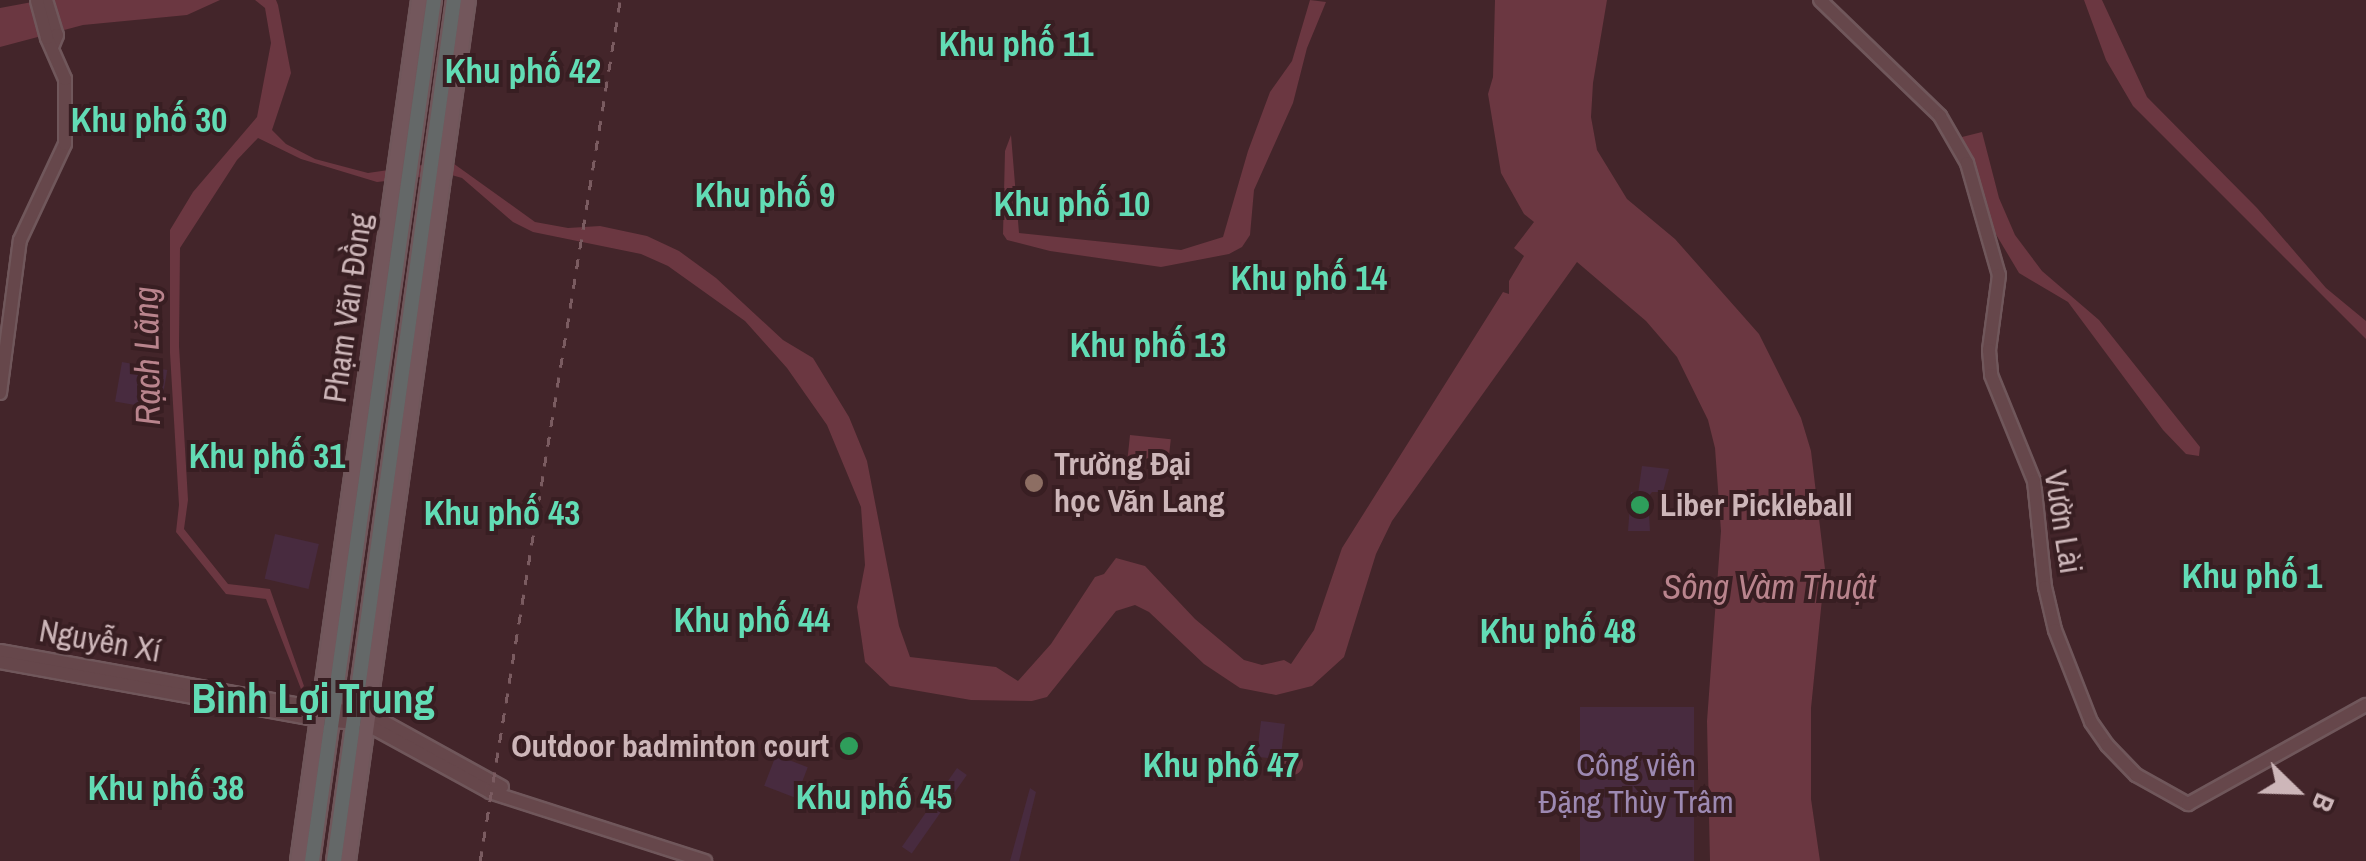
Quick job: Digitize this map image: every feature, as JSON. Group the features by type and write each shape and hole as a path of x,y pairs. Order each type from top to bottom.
{"highway":[{"name":"Phạm Văn Đồng","path":"305,861 318,816 326,714 410,114 434,0"},
{"name":"Phạm Văn Đồng","path":"337,861 344,850 460,4"}],"main road":[{"path":"0,393 20,240 65,144 65,79 38,0"},
{"path":"46,0 52,39"},
{"name":"Phạm Văn Đồng","path":"410,114 419,0"},
{"name":"Vườn Lài","path":"1820,0 1940,116 1967,163 1999,276 1989,350 1991,375 2034,480 2045,588 2056,630 2092,722 2107,744 2136,775 2188,804 2366,705"},
{"name":"Nguyễn Xí","path":"0,650 326,714"},
{"name":"Nguyễn Xí","path":"0,662 360,718"},
{"name":"Phạm Văn Đồng","path":"305,861 326,714"},
{"path":"360,718 559,813 705,861"}],"green space":[{"path":"122,362 167,370 160,409 115,401"},
{"name":"Liber Pickleball","path":"1642,466 1669,469 1663,492 1652,492 1648,497 1650,531 1628,531 1631,492 1638,494"},
{"path":"275,534 319,544 308,589 265,579"},
{"name":"Công viên Đặng Thùy Trâm","path":"1580,707 1694,707 1694,861 1580,861"},
{"path":"1261,721 1285,724 1280,760 1257,757"},
{"path":"776,755 808,767 796,798 764,786"},
{"path":"957,768 967,775 912,854 902,847"},
{"path":"1030,788 1036,792 1019,861 1010,861"}],"water":[{"path":"43,0 220,0 187,15 83,25 0,47 0,8"},
{"name":"Sông Vàm Thuật","path":"255,0 276,0 278,5 291,73 272,130 286,144 315,159 368,173 450,161 535,222 568,228 600,226 647,236 679,251 716,278 783,340 813,358 849,417 867,461 899,626 910,657 996,667 1018,681 1051,644 1095,577 1104,574 1116,558 1145,566 1195,619 1244,660 1262,665 1284,660 1291,664 1314,630 1342,548 1503,292 1509,294 1509,281 1524,256 1514,248 1534,222 1524,214 1501,173 1488,94 1493,77 1495,0 1607,0 1593,83 1591,117 1597,150 1627,199 1675,239 1759,334 1801,418 1811,451 1825,569 1811,708 1811,799 1820,861 1710,861 1707,721 1721,531 1715,448 1708,420 1677,357 1646,321 1577,262 1392,521 1376,554 1344,657 1312,686 1276,695 1240,688 1204,664 1149,612 1135,605 1116,611 1047,697 1032,701 971,700 890,686 865,662 857,607 865,565 861,507 827,425 787,368 745,321 668,266 641,254 533,232 513,222 462,178 448,174 377,182 301,159 258,138 237,160 180,248 179,346 188,500 184,529 228,584 270,589 304,686 301,689 266,599 226,594 176,532 179,505 170,353 170,230 193,192 257,117 271,43 265,8"},
{"path":"1310,0 1326,2 1307,48 1293,103 1254,190 1250,235 1242,247 1229,254 1161,267 1050,251 1007,240 1003,234 1005,151 1011,135 1019,233 1181,250 1223,237 1248,151 1270,92 1292,61"},
{"path":"2084,0 2102,0 2147,97 2257,208 2326,288 2366,321 2366,339 2133,106 2106,60"},
{"path":"1982,132 1999,198 2015,235 2042,271 2099,320 2200,447 2199,456 2186,454 2163,430 2068,302 2019,273 1988,221 1958,138"},
{"path":"1130,435 1171,439 1168,461 1128,457"},
{"path":"1292,753 1300,756 1300,772 1292,775 1284,772 1281,764 1284,756"}],"railway":[{"path":"480,861 620,0"}],"place":[{"name":"Trường Đại học Văn Lang","path":"1034,483"},
{"name":"Liber Pickleball","path":"1640,505"},
{"name":"Outdoor badminton court","path":"849,746"}],"district":[{"name":"Khu phố 11","path":"1016,44"},
{"name":"Khu phố 42","path":"523,71"},
{"name":"Khu phố 30","path":"149,120"},
{"name":"Khu phố 9","path":"765,195"},
{"name":"Khu phố 10","path":"1072,204"},
{"name":"Khu phố 14","path":"1309,278"},
{"name":"Khu phố 13","path":"1148,345"},
{"name":"Khu phố 31","path":"267,456"},
{"name":"Khu phố 43","path":"502,513"},
{"name":"Khu phố 1","path":"2252,576"},
{"name":"Khu phố 44","path":"752,620"},
{"name":"Khu phố 48","path":"1558,631"},
{"name":"Bình Lợi Trung","path":"313,698"},
{"name":"Khu phố 47","path":"1221,765"},
{"name":"Khu phố 38","path":"166,788"},
{"name":"Khu phố 45","path":"874,797"}],"water label":[{"name":"Rạch Lăng","path":"147,356"}]}
